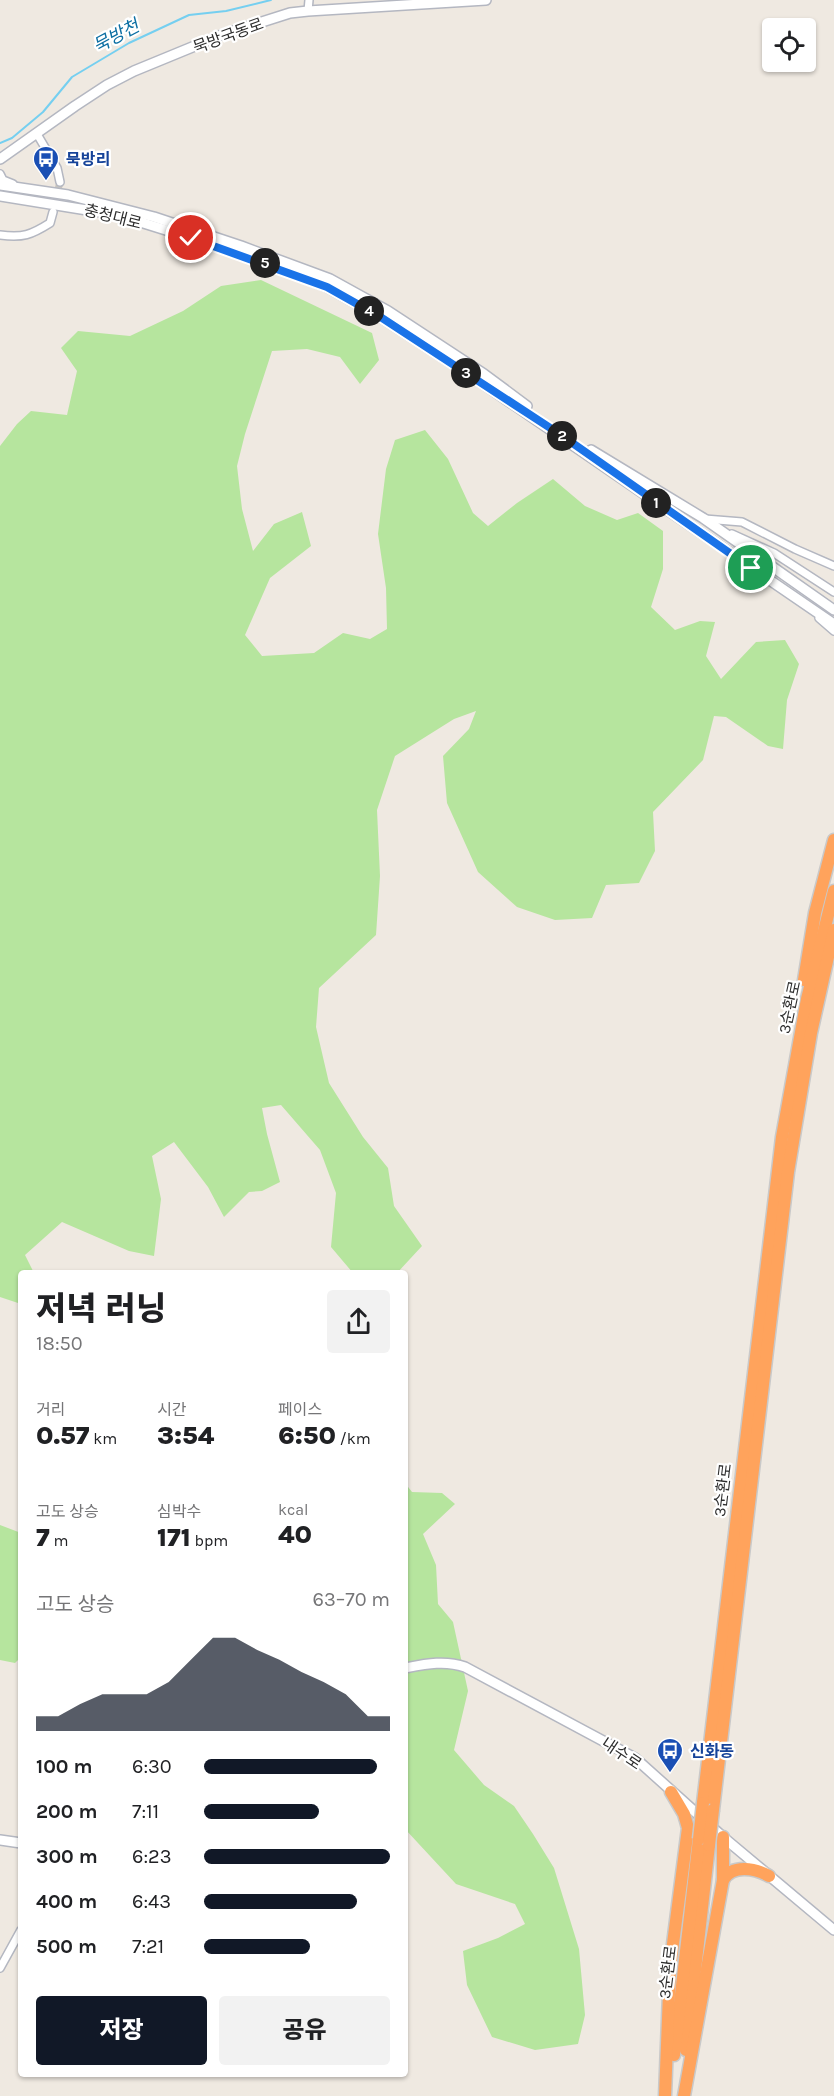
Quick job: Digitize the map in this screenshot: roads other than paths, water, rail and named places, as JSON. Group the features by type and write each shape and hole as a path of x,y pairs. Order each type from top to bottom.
{"highway":[{"path":"788,1095 815,914 834,840"},
{"name":"3순환로","path":"682,2096 704,1842 768,1248 788,1095 807,999 834,891"},
{"name":"3순환로","path":"708,1807 782,1220 806,1061 834,930"},
{"path":"806,1061 834,963"},
{"path":"667,2096 670,1967 688,1828 684,1814 671,1792"},
{"path":"688,1828 694,1821 703,1819"},
{"path":"682,2096 723,1880 723,1843 710,1831 698,1827 688,1828"},
{"name":"3순환로","path":"667,2096 704,1842"},
{"path":"723,1880 728,1874 742,1869 759,1871 769,1876"}],"main road":[{"name":"묵방국동로","path":"0,159 107,86 134,71 224,34 308,5 486,0"},
{"name":"충청대로","path":"0,185 68,195 154,217 330,279 388,311 484,374 562,432 703,518 834,610"},
{"name":"충청대로","path":"0,195 118,215 236,252 327,287 382,318 479,381 834,624"},
{"name":"내수로","path":"408,1668 441,1662 465,1667 627,1754 703,1819 723,1843 769,1876 834,1930"},
{"path":"0,1840 18,1843"}],"street":[{"path":"37,134 57,168 60,182"},
{"path":"0,174 3,180 23,189"},
{"path":"0,235 32,234 50,223 53,212"},
{"path":"703,518 742,522 834,566"},
{"path":"718,528 774,553 834,592"},
{"path":"789,593 834,631"},
{"path":"0,1968 18,1935"}],"waterway":[{"name":"묵방천","path":"0,143 12,138 43,112 72,77 129,43 189,15 226,11 271,0"}],"tunnel":[{"path":"53,209 60,182"}],"place":[{"name":"묵방리","path":"46,182"},
{"name":"신화동","path":"670,1774"}]}
